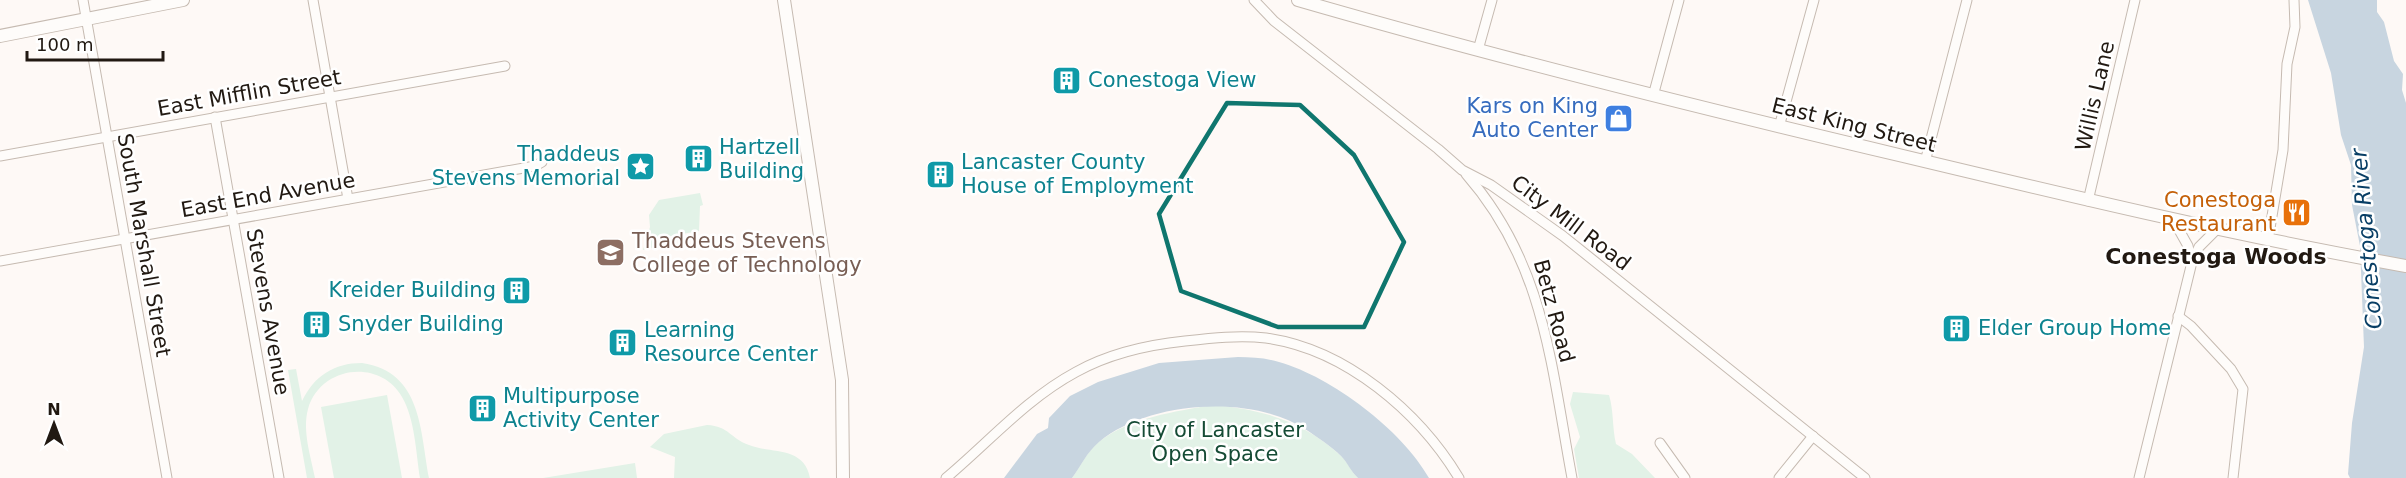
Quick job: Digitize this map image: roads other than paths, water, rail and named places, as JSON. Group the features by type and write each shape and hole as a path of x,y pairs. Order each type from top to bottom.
{"main road":[{"path":"0,36 183,0"},
{"path":"784,0 842,380 843,478"},
{"name":"East King Street","path":"1298,0 1653,96 1924,162 2174,221 2406,266"}],"street":[{"name":"South Marshall Street","path":"83,0 167,478"},
{"path":"313,0 348,199"},
{"name":"City Mill Road","path":"1254,0 1274,21 1438,148 1462,170 1491,185 1563,236 1865,478"},
{"path":"1478,50 1492,0"},
{"path":"1653,96 1679,0"},
{"path":"1779,127 1814,0"},
{"path":"1924,162 1967,0"},
{"name":"Willis Lane","path":"2088,201 2135,0"},
{"path":"2268,240 2283,150 2287,64 2295,27 2294,0"},
{"name":"East Mifflin Street","path":"0,156 505,66"},
{"name":"Stevens Avenue","path":"215,117 279,478"},
{"name":"East End Avenue","path":"0,261 535,166 542,162"},
{"name":"Betz Road","path":"1462,170 1481,192 1508,232 1533,287 1545,333 1572,478"},
{"path":"2174,221 2188,246 2192,262"},
{"path":"2139,478 2192,262 2199,247 2216,230"},
{"path":"2178,316 2191,326 2231,369 2243,389 2233,478"},
{"path":"946,478 1028,404 1086,367 1143,347 1239,337 1265,338 1299,347 1333,361 1361,378 1408,412 1428,433 1459,478"},
{"path":"1779,478 1813,436"},
{"path":"1660,442 1685,478"}],"water":[{"name":"Conestoga River","path":"2308,0 2377,0 2377,12 2384,22 2394,61 2403,74 2402,90 2406,103 2406,478 2350,478 2348,474 2352,423 2364,347 2360,246 2352,205 2351,165 2341,135 2331,73"},
{"path":"1238,357 1259,358 1300,369 1343,393 1384,424 1417,460 1429,478 1358,478 1337,452 1305,429 1283,418 1257,410 1200,407 1144,418 1120,428 1095,446 1072,478 1004,478 1037,434 1048,428 1049,418 1070,396 1098,382 1159,363"}],"place":[{"name":"Conestoga View","path":"1067,80"},
{"name":"Kars on King Auto Center","path":"1619,118"},
{"name":"Hartzell Building","path":"698,159"},
{"name":"Thaddeus Stevens Memorial","path":"641,166"},
{"name":"Lancaster County House of Employment","path":"940,174"},
{"name":"Conestoga Restaurant","path":"2297,212"},
{"name":"Thaddeus Stevens College of Technology","path":"611,253"},
{"name":"Kreider Building","path":"517,290"},
{"name":"Snyder Building","path":"317,324"},
{"name":"Elder Group Home","path":"1957,328"},
{"name":"Learning Resource Center","path":"623,342"},
{"name":"Multipurpose Activity Center","path":"482,408"}],"district":[{"name":"Conestoga Woods","path":"2216,256"}],"park label":[{"name":"City of Lancaster Open Space","path":"1215,442"}]}
